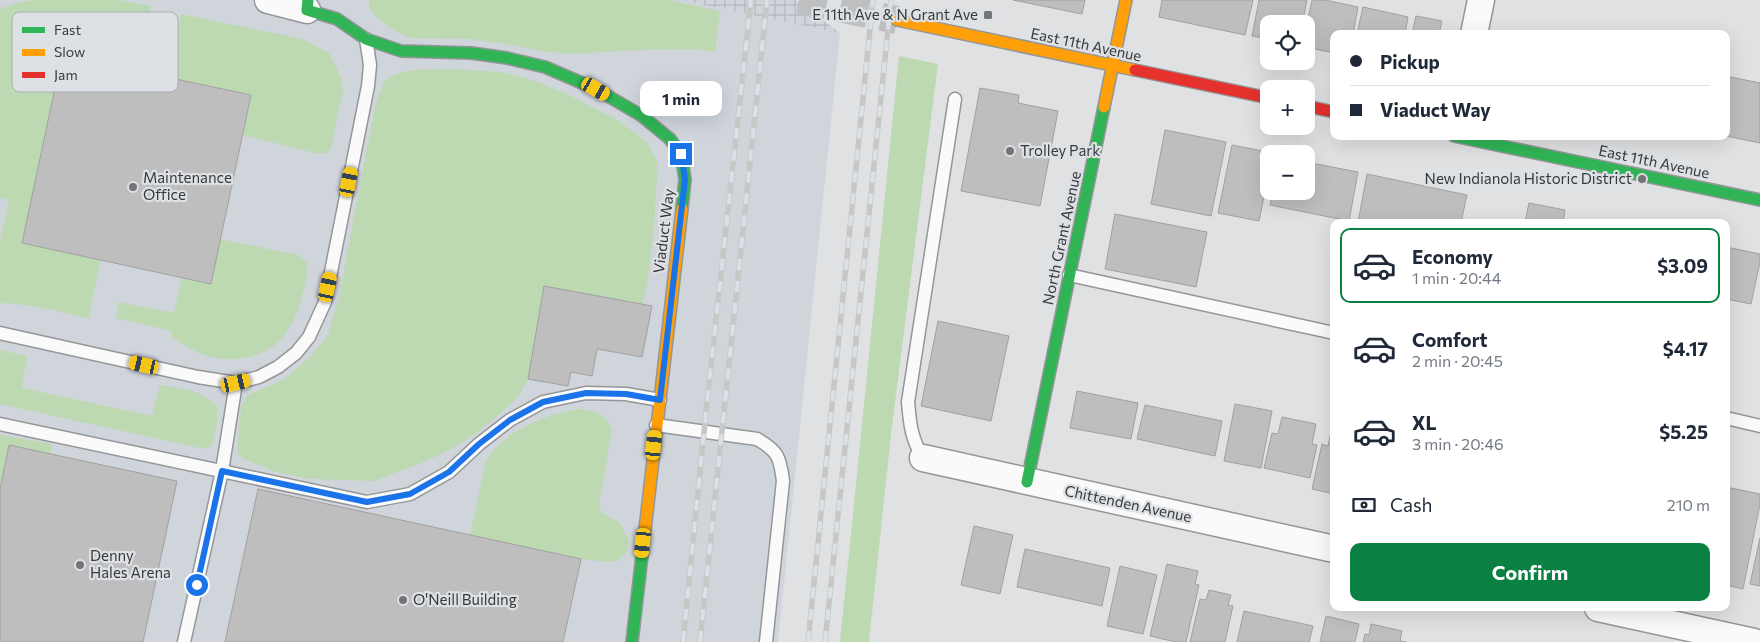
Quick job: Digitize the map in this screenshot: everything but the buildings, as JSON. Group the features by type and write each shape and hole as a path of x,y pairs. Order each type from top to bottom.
{"street":[{"path":"268,0 308,5"},
{"name":"North Grant Avenue","path":"1027,482 1126,0"},
{"path":"1475,30 1481,0"},
{"name":"Viaduct Way","path":"308,5 337,19 366,39 401,51 471,53 507,58 544,67 596,89 642,116 670,139 681,154 685,179 632,642"},
{"name":"East 11th Avenue","path":"898,20 1260,96"},
{"path":"1315,108 1330,111"},
{"name":"East 11th Avenue","path":"1473,140 1760,200"},
{"name":"Chittenden Avenue","path":"923,458 1330,548"},
{"path":"1612,611 1754,642"}],"lane":[{"path":"0,334 198,377 236,383 259,377 278,367 296,353 309,337 325,302 368,86 370,65 366,39"},
{"path":"923,458 915,444 910,428 908,402 955,99"},
{"path":"1069,275 1330,332"},
{"path":"184,642 222,471 236,383"},
{"path":"0,424 367,502 410,494 449,472 479,444 510,420 543,402 586,393 626,394 660,400"},
{"path":"1730,419 1760,426"},
{"path":"656,425 757,439 772,447 780,462 782,480 766,642"}],"shaded area":[{"path":"0,0 680,0 840,33 778,642 0,642"},
{"path":"680,0 796,0 840,33"}],"green space":[{"path":"37,0 119,0 151,6 150,12 12,12 12,92 54,92 22,243 101,260 88,319 44,308 0,303 0,243 9,200 0,198 0,9 17,3"},
{"path":"369,0 669,0 720,11 715,52 694,49 573,54 547,52 470,39 409,38 393,30 376,17 369,8"},
{"path":"181,14 293,37 304,40 329,53 341,78 343,90 331,149 326,153 315,153 243,135 251,95 178,80 178,30"},
{"path":"899,56 938,64 891,434 869,642 840,642"},
{"path":"453,69 501,72 536,81 573,97 619,121 647,142 658,163 654,226 643,304 544,287 528,379 518,397 475,434 449,450 424,462 374,481 310,479 276,472 242,458 237,451 241,407 248,395 283,380 309,358 327,337 339,297 376,101 384,83 390,78 407,71"},
{"path":"220,239 298,255 306,262 306,282 297,313 287,332 273,346 264,352 244,358 214,358 196,351 171,337 172,331 116,318 119,302 174,313 182,277 211,284"},
{"path":"0,350 27,356 22,388 152,416 160,385 199,393 212,401 218,408 216,428 210,447 204,449 0,404"},
{"path":"577,409 595,412 603,416 612,431 599,502 601,512 620,523 629,540 628,550 619,560 607,562 581,559 470,535 486,460 494,450 514,433 526,426 552,415"},
{"path":"0,435 52,444 50,454 9,445 0,489"}],"tunnel":[{"path":"799,0 897,20"}],"railway":[{"path":"683,642 751,0"},
{"path":"700,642 767,0"},
{"path":"808,642 873,0"},
{"path":"825,642 891,0"}],"traffic: fast":[{"path":"308,0 307,10 337,19 366,39 401,51 471,53 507,58 545,67 596,89 642,116 670,139 681,154 685,179 682,209"},
{"path":"1027,482 1104,107"},
{"path":"1473,140 1760,200"},
{"path":"632,642 643,547"}],"traffic: slow":[{"path":"1104,107 1126,0"},
{"path":"897,20 1135,70"},
{"path":"643,547 682,209"}],"traffic: jam":[{"path":"1135,70 1260,96"},
{"path":"1315,108 1330,111"}],"place":[{"name":"E 11th Ave & N Grant Ave","path":"988,15"},
{"name":"Trolley Park","path":"1010,151"},
{"name":"New Indianola Historic District","path":"1642,179"},
{"name":"Maintenance Office","path":"133,187"},
{"name":"Denny Hales Arena","path":"80,565"},
{"name":"O'Neill Building","path":"403,600"}],"route":[{"path":"197,585 222,471 367,502 410,494 449,472 479,444 510,420 543,402 586,393 626,394 660,400 685,179 681,154"}]}
